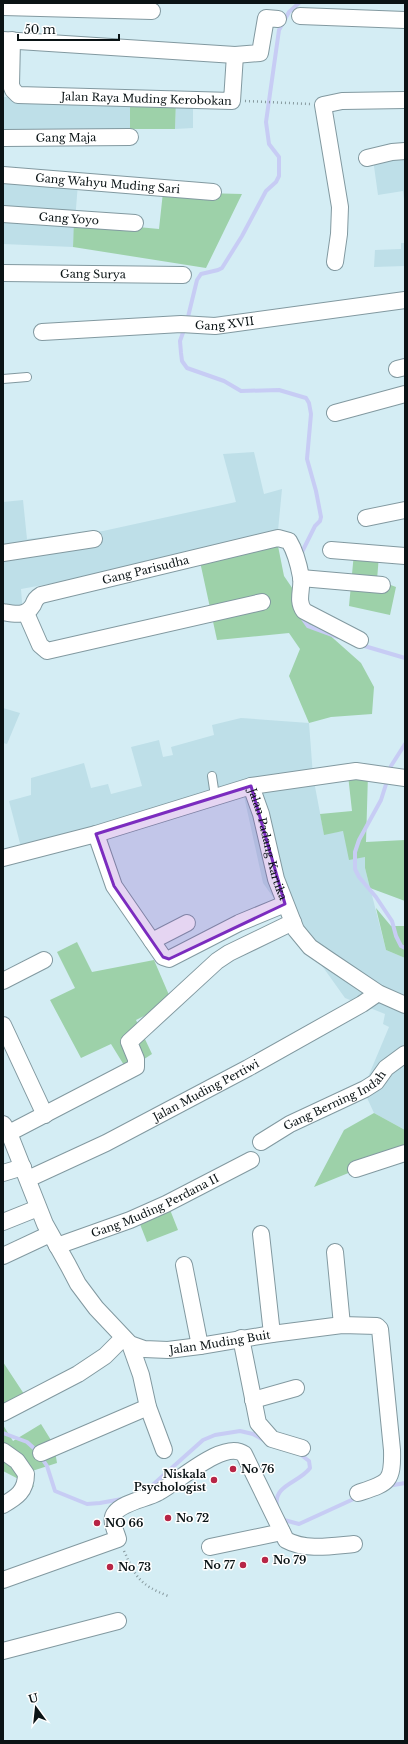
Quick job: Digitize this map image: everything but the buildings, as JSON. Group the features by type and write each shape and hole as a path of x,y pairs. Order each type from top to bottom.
{"street":[{"path":"3,7 152,12"},
{"path":"300,16 405,20"},
{"path":"235,55 260,53 266,18 278,19"},
{"name":"Jalan Raya Muding Kerobokan","path":"8,40 235,55 232,101 18,96 11,85 8,40"},
{"path":"335,262 339,234 340,207 323,105 342,101 405,100"},
{"name":"Gang Maja","path":"3,138 130,137"},
{"path":"367,158 392,152 405,151"},
{"name":"Gang Wahyu Muding Sari","path":"3,175 213,192"},
{"name":"Gang Yoyo","path":"3,214 135,223"},
{"name":"Gang Surya","path":"3,273 183,275"},
{"name":"Gang XVII","path":"42,332 181,324 215,326 405,300"},
{"path":"335,413 405,394"},
{"path":"366,518 405,510"},
{"name":"Gang Parisudha","path":"26,613 30,610 36,598 41,595 278,538 289,541 301,578"},
{"path":"3,553 94,539"},
{"path":"331,550 405,556"},
{"path":"360,640 304,611 300,606 301,578 382,584"},
{"path":"3,612 21,614 26,613 40,645 47,651 262,602"},
{"path":"252,786 356,771 405,778"},
{"name":"Jalan Padang Kartika","path":"3,858 96,834 215,796 252,786 261,814 276,879 296,930 310,947 378,993 405,1005"},
{"path":"96,834 114,886 163,957 169,959 239,923 285,904"},
{"path":"164,1450 148,1407 141,1375 127,1341 86,1295 54,1240 38,1208 26,1173 6,1128 45,1115 136,1067 136,1059 129,1042 217,961 229,953 293,922"},
{"path":"152,940 187,923"},
{"path":"3,981 44,960"},
{"name":"Jalan Muding Pertiwi","path":"3,1173 26,1173 106,1143 248,1068 362,1004 378,993"},
{"path":"3,1025 45,1115"},
{"name":"Gang Berning Indah","path":"261,1142 290,1124 365,1089 376,1082 386,1068 405,1054"},
{"path":"356,1169 405,1153"},
{"name":"Gang Muding Perdana II","path":"3,1256 54,1240 130,1220 166,1204 251,1160"},
{"path":"3,1222 38,1208"},
{"path":"261,1234 272,1334"},
{"path":"335,1252 342,1325"},
{"path":"184,1265 200,1346"},
{"name":"Jalan Muding Buit","path":"127,1341 144,1349 160,1349 200,1346 241,1338 342,1325 377,1326 380,1329 399,1462 385,1482 358,1493"},
{"path":"241,1338 258,1423 264,1432 272,1439 302,1448"},
{"path":"3,1413 78,1374 127,1341"},
{"path":"253,1400 296,1388"},
{"path":"42,1453 148,1407"},
{"path":"3,1580 118,1539 112,1519 114,1514 121,1507 159,1492 205,1462 235,1450 240,1450 244,1454 286,1540 294,1545 308,1547 354,1544"},
{"path":"3,1451 17,1461 26,1474 23,1491 18,1496 3,1505"},
{"path":"210,1547 282,1532"},
{"path":"3,1651 118,1620"}],"lane":[{"path":"3,379 27,377"},
{"path":"212,776 215,796"}],"path":[{"path":"232,101 323,105"},
{"path":"118,1539 136,1577 148,1588 168,1596"}],"highlighted area":[{"path":"251,786 285,904 169,959 163,957 114,886 96,834"}],"shaded area":[{"path":"3,97 130,100 130,129 3,134"},
{"path":"176,101 193,101 193,128 175,129"},
{"path":"405,150 405,208 403,191 378,195 372,152"},
{"path":"3,173 78,183 73,247 3,244"},
{"path":"401,243 405,243 405,266 374,267 375,250 401,249"},
{"path":"254,452 264,494 282,489 277,541 199,557 21,589 23,615 3,617 3,502 23,500 27,539 103,531 236,502 223,454"},
{"path":"3,708 20,713 7,744 3,743"},
{"path":"241,718 309,723 313,776 324,834 343,831 365,857 365,868 386,950 405,958 405,1130 374,1113 363,1089 389,1027 383,1024 385,1014 345,998 263,883 242,787 22,851 9,801 31,795 31,778 84,763 91,788 108,784 111,794 142,786 131,747 159,740 163,757 173,755 171,747 214,735 212,725"}],"green space":[{"path":"130,100 176,101 175,129 130,129"},
{"path":"163,192 242,194 206,268 73,247 74,221 159,229"},
{"path":"277,541 284,576 316,623 361,663 374,687 372,714 331,717 309,723 289,676 300,649 289,633 217,640 199,557"},
{"path":"354,553 379,555 377,580 396,587 390,615 349,606"},
{"path":"368,774 366,842 405,840 405,901 370,888 365,868 365,857 349,860 343,831 324,835 320,814 352,811 348,775"},
{"path":"376,908 391,926 405,926 405,958 386,950"},
{"path":"77,942 92,972 154,960 172,1002 136,1020 152,1054 127,1070 111,1044 81,1058 50,1000 75,988 57,952"},
{"path":"374,1113 405,1130 405,1150 314,1187 344,1130"},
{"path":"165,1197 178,1230 147,1242 134,1209"},
{"path":"3,1362 26,1397 3,1410"},
{"path":"41,1424 54,1445 57,1463 29,1472 34,1487 3,1471 3,1425 13,1441"}],"waterway":[{"path":"187,321 197,280 201,274 222,268 242,236 266,191 276,182 279,176 279,157 269,144 266,122 279,30 289,12 299,3"},
{"path":"185,327 180,341 182,361 187,368 224,381 241,391 279,390 306,398 309,403 311,414 307,459 316,491 321,517 300,556"},
{"path":"301,616 308,626 338,637"},
{"path":"361,645 405,658"},
{"path":"389,772 391,766 405,744"},
{"path":"388,778 381,800 359,840 355,852 355,869 359,877 376,897 392,921 396,936 401,946 405,948"},
{"path":"147,1490 203,1440 215,1435 240,1431 253,1434 267,1442"},
{"path":"3,1433 27,1442 37,1451"},
{"path":"277,1506 279,1493 310,1468 309,1461 300,1454"},
{"path":"41,1457 47,1466 55,1491 87,1504 122,1499"},
{"path":"388,1486 405,1483"},
{"path":"283,1518 284,1520 299,1524 358,1497"}],"place":[{"name":"No 76","path":"233,1469"},
{"name":"Niskala Psychologist","path":"214,1480"},
{"name":"No 72","path":"168,1518"},
{"name":"NO 66","path":"97,1523"},
{"name":"No 79","path":"265,1560"},
{"name":"No 77","path":"243,1565"},
{"name":"No 73","path":"110,1567"}]}
